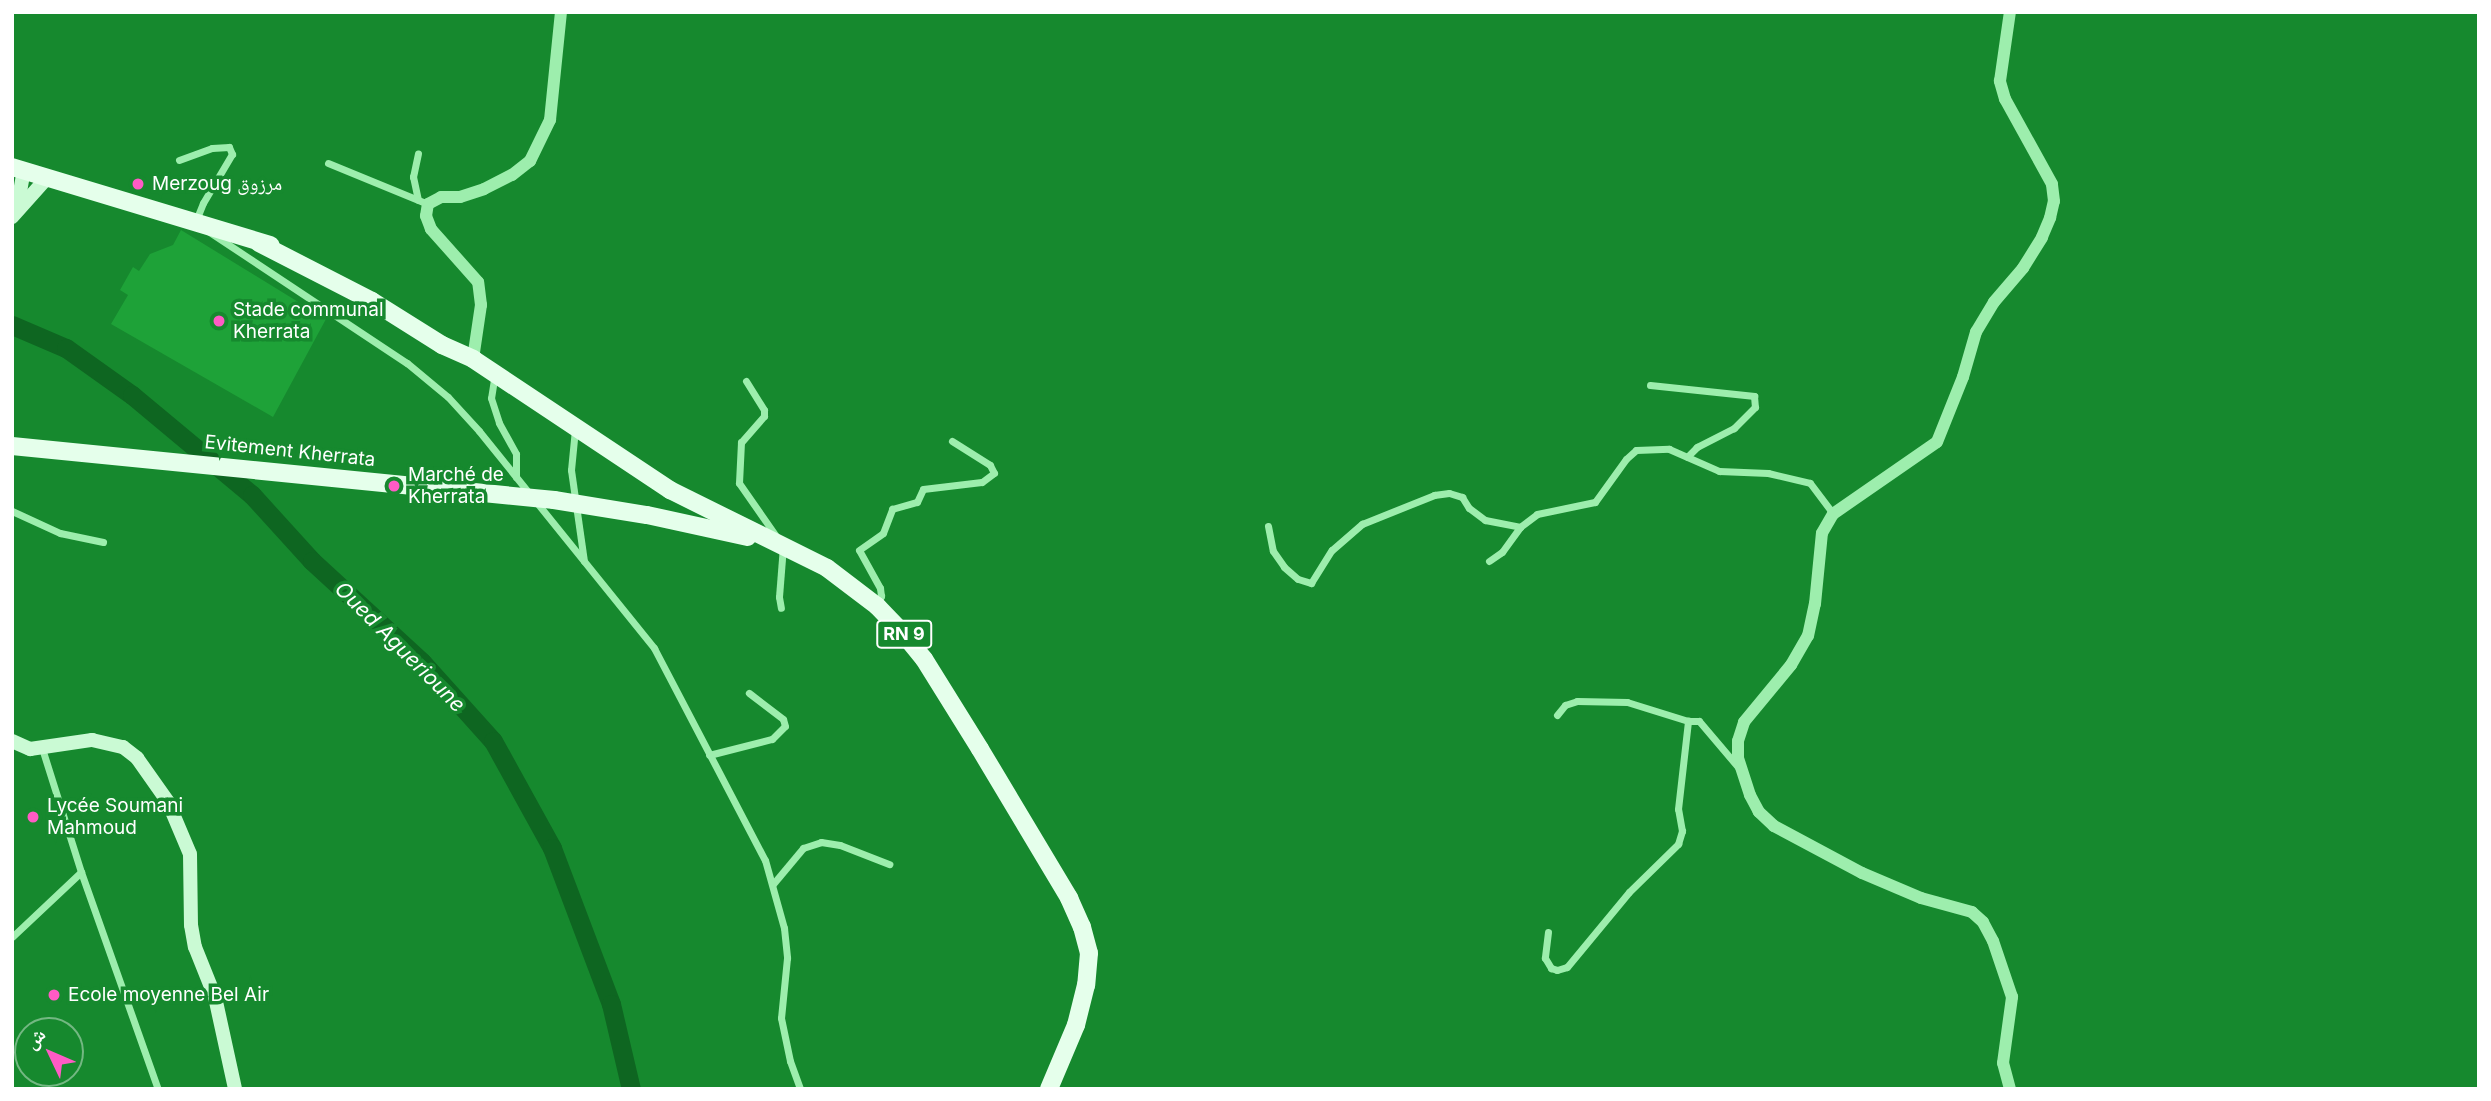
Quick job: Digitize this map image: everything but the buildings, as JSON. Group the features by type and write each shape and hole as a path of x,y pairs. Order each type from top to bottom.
{"main road":[{"name":"RN 9","path":"18,169 105,193 259,243 372,301 442,345 473,359 575,429 670,489 827,568 877,606 924,659 1069,898 1082,927 1089,953 1087,985 1076,1025 1049,1089"},
{"path":"14,209 18,169"},
{"path":"14,209 46,178"},
{"name":"Evitement Kherrata","path":"12,446 453,488 647,515 776,544"},
{"path":"12,741 30,749 70,741 92,740 123,747 137,758 167,802 190,854 191,925 195,947 215,997 235,1089"}],"street":[{"path":"328,163 423,202 440,197 460,197 512,175 530,161 550,120 561,12"},
{"path":"2010,12 2000,81 2005,99 2052,184 2054,201 2050,218 2023,268 1994,302 1976,332 1963,377 1937,442 1833,514 1822,533 1815,604 1808,636 1791,665 1744,722 1738,741 1743,773 1759,812 1774,826 1863,873 1922,898 1972,912 1983,922 1993,941 2012,997 2003,1063 2010,1089"},
{"path":"179,160 212,148 229,147 232,154 203,203 199,225 407,363 448,397 654,648 765,860 773,884 784,928 787,958 781,1018 790,1061 800,1089"},
{"path":"418,154 413,177 431,229 478,282 481,305 473,359"},
{"path":"495,372 490,388 491,398 503,432 516,454 516,477"},
{"path":"746,381 764,410 764,416 741,442 739,483 776,544 781,608"},
{"path":"1650,385 1754,396 1755,407 1734,428 1697,447 1687,457"},
{"path":"575,429 571,470 584,562"},
{"path":"877,606 881,596 880,588 859,550 883,533 892,509 917,502 919,491 923,489 982,482 994,473 990,465 952,441"},
{"path":"1489,561 1502,552 1520,527 1537,514 1595,502 1626,459 1636,450 1669,449 1719,471 1768,473 1810,483 1833,514"},
{"path":"1268,526 1273,551 1284,567 1298,579 1311,583 1332,550 1362,524 1434,495 1449,493 1462,497 1469,508 1485,520 1520,527"},
{"path":"12,511 60,533 103,542"},
{"path":"709,755 772,739 785,726 783,719 749,693"},
{"path":"1557,715 1565,705 1577,701 1627,702 1688,721 1699,721 1743,773"},
{"path":"1548,932 1545,958 1550,968 1558,970 1567,967 1609,915 1678,844 1682,831 1678,808 1688,721"},
{"path":"42,748 81,872 158,1089"},
{"path":"773,884 803,848 821,842 840,845 889,864"},
{"path":"12,937 81,872"}],"green space":[{"name":"Stade communal Kherrata","path":"181,230 326,319 273,417 111,324 128,295 120,290 133,267 139,271 150,254 173,245"}],"waterway":[{"name":"Oued Aguerioune","path":"12,325 66,348 132,395 252,495 312,561 422,662 493,741 552,848 611,1004 631,1089"}],"place":[{"name":"Merzoug مرزوق","path":"138,184"},
{"name":"Stade communal Kherrata","path":"219,321"},
{"name":"Marché de Kherrata","path":"394,486"},
{"name":"Lycée Soumani Mahmoud","path":"33,817"},
{"name":"Ecole moyenne Bel Air","path":"54,995"}]}
